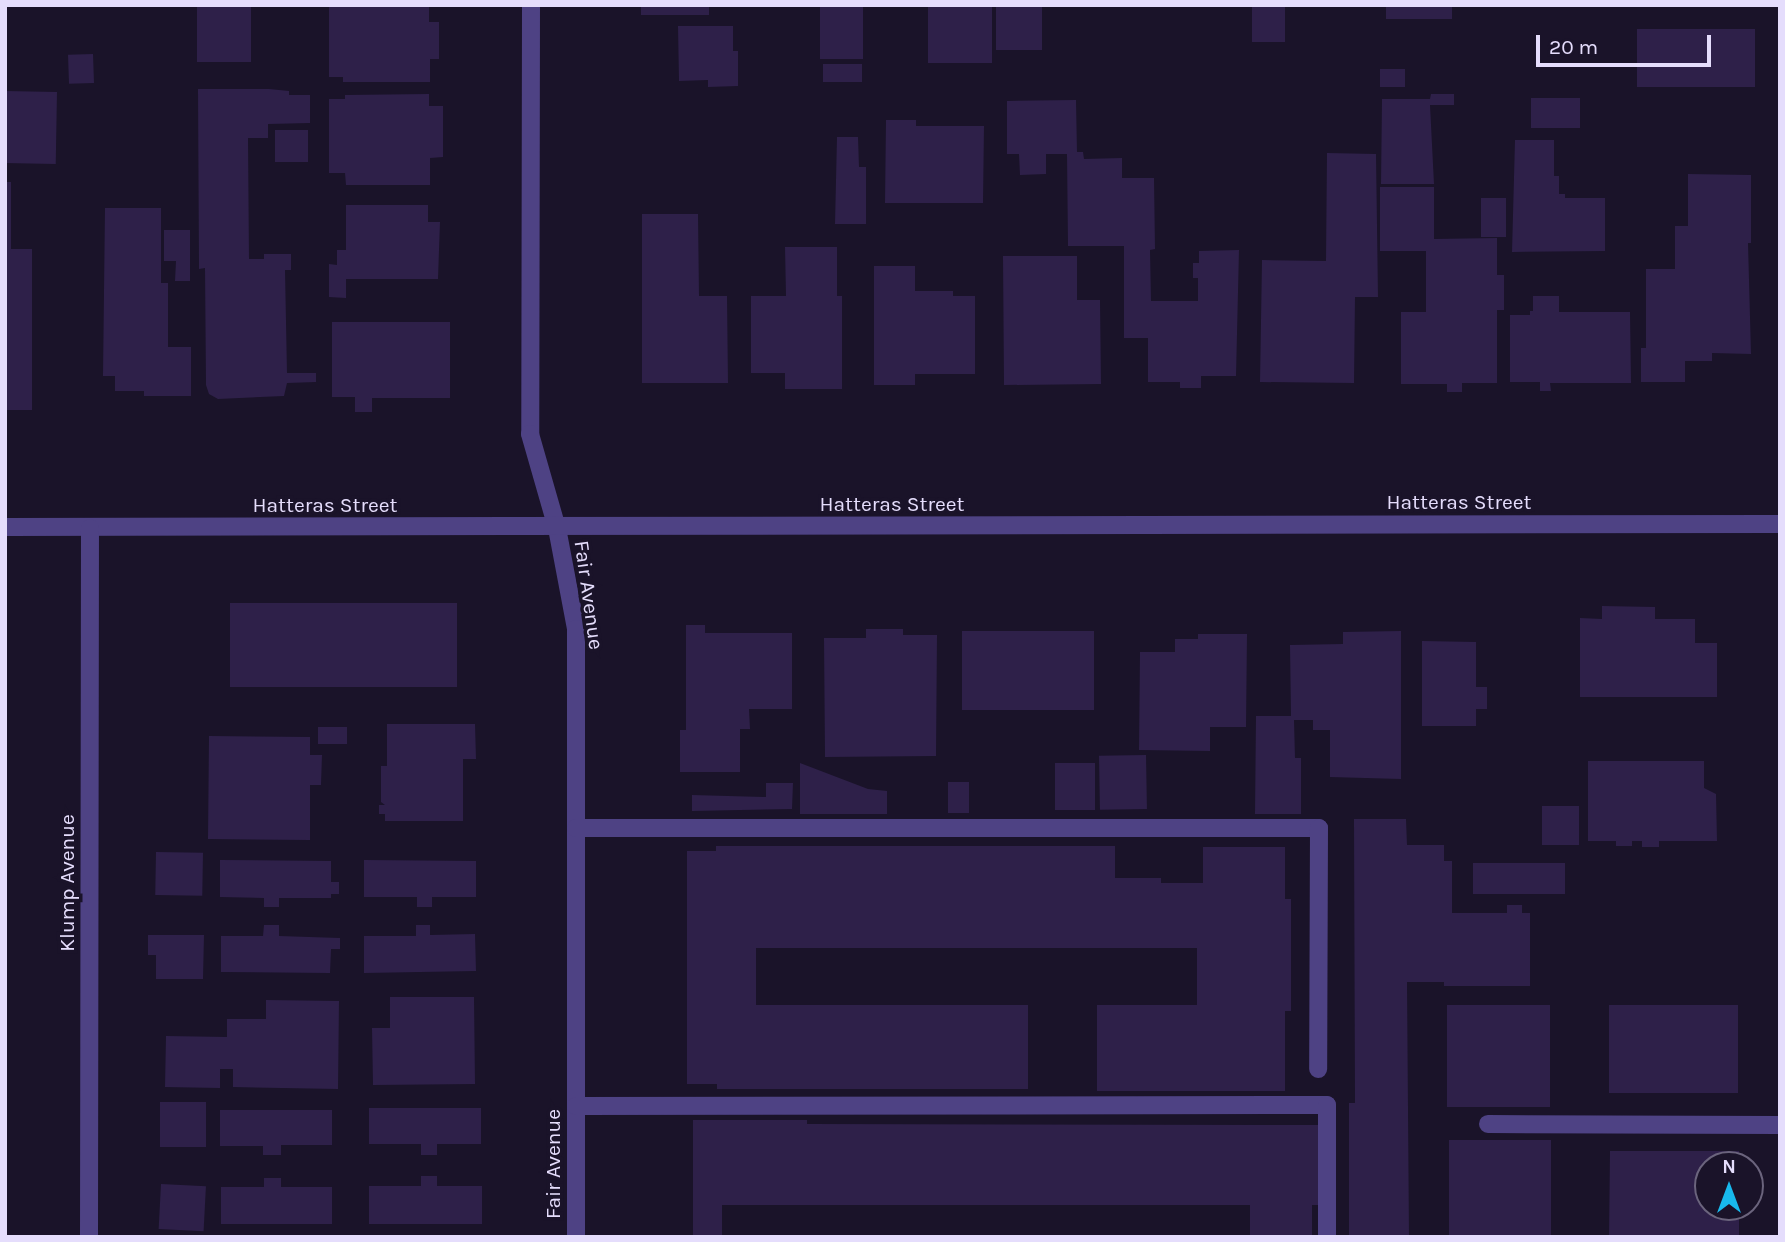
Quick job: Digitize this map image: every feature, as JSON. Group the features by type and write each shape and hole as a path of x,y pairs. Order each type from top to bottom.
{"street":[{"name":"Fair Avenue","path":"531,5 530,434 557,527 576,629 576,1237"},
{"name":"Hatteras Street","path":"5,527 1780,524"},
{"name":"Klump Avenue","path":"89,1237 90,528"},
{"path":"576,828 1319,828 1318,1069"},
{"path":"576,1106 1326,1105 1326,1237"},
{"path":"1489,1124 1780,1125"}],"building":[{"path":"197,5 251,5 251,62 197,62"},
{"path":"329,5 429,5 429,22 439,22 439,59 430,59 430,82 343,82 343,77 329,77"},
{"path":"641,5 709,5 709,15 641,15"},
{"path":"820,5 863,5 863,59 820,59"},
{"path":"928,5 992,5 992,63 928,63"},
{"path":"996,5 1042,5 1042,50 996,50"},
{"path":"1252,5 1285,5 1285,42 1252,42"},
{"path":"1386,5 1452,5 1452,19 1386,19"},
{"path":"678,26 733,26 733,51 738,51 738,86 708,87 708,80 679,81"},
{"path":"1637,29 1755,29 1755,87 1637,87"},
{"path":"93,54 94,83 69,84 68,55"},
{"path":"823,64 862,64 862,82 823,82"},
{"path":"1380,69 1405,69 1405,87 1380,87"},
{"path":"198,89 269,89 289,91 289,95 310,95 310,123 268,124 268,138 248,138 249,259 264,259 264,254 291,254 291,270 285,270 287,373 316,373 316,382 287,383 284,396 218,399 209,394 206,385 205,268 199,269"},
{"path":"5,91 57,92 56,164 5,163"},
{"path":"429,94 429,106 443,106 443,157 430,158 430,185 346,185 345,173 329,173 329,99 345,99 345,95"},
{"path":"1431,94 1454,94 1454,105 1430,105 1434,184 1381,184 1382,99 1430,99"},
{"path":"1531,98 1580,98 1580,128 1531,128"},
{"path":"1076,100 1077,152 1083,152 1084,159 1122,158 1122,178 1154,178 1155,249 1150,250 1151,301 1198,301 1198,278 1193,278 1193,263 1199,263 1199,251 1239,250 1236,376 1201,376 1201,388 1180,388 1180,382 1148,382 1148,338 1124,338 1124,246 1068,246 1067,154 1046,154 1046,174 1020,175 1019,154 1007,154 1007,101"},
{"path":"886,120 916,120 916,126 984,126 983,203 885,203"},
{"path":"275,130 308,130 308,162 275,162"},
{"path":"837,137 858,137 859,167 866,167 866,224 835,224"},
{"path":"1515,140 1554,140 1554,176 1559,176 1559,194 1565,194 1565,198 1605,198 1605,251 1512,252"},
{"path":"1327,153 1376,154 1378,297 1355,297 1354,383 1260,382 1262,260 1326,261"},
{"path":"1688,174 1751,175 1751,243 1748,243 1751,354 1712,353 1712,361 1685,361 1685,382 1641,382 1641,348 1646,348 1646,269 1675,269 1675,226 1688,226"},
{"path":"5,182 11,182 11,249 32,249 32,410 5,410"},
{"path":"1380,187 1434,187 1434,239 1497,238 1497,275 1504,275 1504,310 1497,310 1497,383 1462,383 1462,392 1447,392 1447,384 1401,384 1401,312 1426,312 1426,251 1380,251"},
{"path":"1481,198 1506,198 1506,237 1481,237"},
{"path":"346,205 428,205 428,222 440,222 438,279 346,279 346,298 329,297 329,264 337,265 337,250 346,250"},
{"path":"105,208 161,208 161,283 168,283 168,347 191,347 191,396 144,396 144,391 115,391 115,376 103,376"},
{"path":"642,214 698,214 699,296 727,296 728,383 642,383"},
{"path":"164,230 190,230 190,281 175,281 176,261 164,261"},
{"path":"785,247 837,247 837,296 842,296 842,389 785,389 785,373 751,373 751,296 786,296"},
{"path":"1003,256 1077,256 1077,300 1100,300 1101,384 1004,385"},
{"path":"874,266 915,266 915,291 953,291 953,296 975,296 975,374 915,374 915,385 874,385"},
{"path":"1533,296 1559,296 1559,312 1630,312 1631,383 1550,383 1551,391 1540,391 1540,382 1510,382 1510,315 1530,315 1530,311 1533,311"},
{"path":"332,322 450,322 450,398 372,398 372,412 355,412 355,397 332,397"},
{"path":"230,603 457,603 457,687 230,687"},
{"path":"1602,606 1655,607 1655,619 1695,619 1695,643 1717,643 1717,697 1580,697 1580,618 1602,619"},
{"path":"686,625 705,625 705,633 792,633 792,709 749,709 750,729 740,729 740,772 680,772 680,730 686,730"},
{"path":"866,629 903,629 903,635 937,635 936,756 825,757 824,638 866,638"},
{"path":"962,631 1094,631 1094,710 962,710"},
{"path":"1401,631 1401,779 1330,777 1330,730 1313,730 1313,720 1294,720 1295,758 1301,758 1301,814 1255,814 1256,716 1291,716 1290,645 1343,644 1343,632"},
{"path":"1198,634 1247,634 1246,727 1210,727 1210,751 1139,750 1140,652 1175,652 1175,639 1198,639"},
{"path":"1422,641 1476,642 1476,687 1487,687 1487,709 1476,709 1476,726 1422,726"},
{"path":"387,724 475,724 476,759 463,759 463,821 385,821 385,814 379,814 379,805 385,805 381,802 381,766 387,766"},
{"path":"318,727 347,727 347,744 318,744"},
{"path":"209,736 310,737 310,755 322,755 321,785 310,785 310,840 208,839"},
{"path":"1146,755 1147,809 1100,810 1099,756"},
{"path":"1588,761 1704,761 1704,788 1716,794 1717,841 1659,841 1659,847 1642,847 1642,841 1632,841 1632,846 1616,846 1616,841 1588,841"},
{"path":"800,763 868,789 887,791 887,814 800,814"},
{"path":"1055,763 1095,763 1095,810 1055,810"},
{"path":"948,782 969,782 969,813 948,813"},
{"path":"766,783 793,783 792,809 692,811 692,795 766,797"},
{"path":"1542,806 1579,806 1579,845 1542,845"},
{"path":"1354,819 1406,819 1407,845 1444,845 1444,861 1452,861 1452,913 1507,913 1507,905 1522,905 1522,913 1530,913 1530,986 1444,986 1444,982 1407,982 1409,1237 1349,1237 1349,1103 1355,1103"},
{"path":"716,846 1115,846 1115,878 1161,878 1161,883 1203,883 1203,847 1285,847 1285,899 1291,899 1291,1011 1285,1011 1285,1091 1097,1091 1097,1005 1197,1005 1197,948 756,948 756,1005 1028,1005 1028,1089 717,1089 717,1084 687,1084 687,851 716,851"},
{"path":"156,852 203,853 202,896 155,895"},
{"path":"220,860 331,861 331,882 339,882 339,894 331,894 331,898 279,898 279,907 264,907 264,898 220,897"},
{"path":"364,860 476,861 476,897 432,897 432,907 417,907 417,897 364,897"},
{"path":"1473,863 1565,863 1565,894 1473,894"},
{"path":"264,925 279,925 279,936 340,938 340,949 331,949 330,973 221,972 221,936 263,936"},
{"path":"416,925 430,925 430,935 475,934 476,971 364,973 364,936 416,936"},
{"path":"148,935 204,935 203,979 156,979 156,955 148,955"},
{"path":"390,997 474,997 475,1084 373,1085 372,1028 390,1028"},
{"path":"266,1000 339,1001 338,1089 233,1087 233,1069 220,1069 220,1088 165,1087 166,1036 227,1037 227,1019 266,1019"},
{"path":"1447,1005 1550,1005 1550,1107 1447,1107"},
{"path":"1609,1005 1738,1005 1738,1093 1609,1093"},
{"path":"160,1102 206,1102 206,1147 160,1147"},
{"path":"369,1108 481,1108 481,1144 437,1144 437,1155 421,1155 421,1144 369,1144"},
{"path":"220,1110 332,1110 332,1145 281,1145 281,1155 263,1155 263,1146 220,1146"},
{"path":"693,1120 807,1120 807,1124 1319,1125 1319,1205 1312,1205 1312,1237 1250,1237 1250,1205 722,1205 722,1237 693,1237"},
{"path":"1449,1140 1551,1140 1551,1237 1449,1237"},
{"path":"1610,1151 1694,1151 1694,1221 1739,1221 1739,1237 1609,1237"},
{"path":"421,1176 437,1176 437,1186 482,1186 482,1224 369,1224 369,1186 421,1186"},
{"path":"264,1178 281,1178 281,1187 332,1187 332,1224 221,1224 221,1187 264,1187"},
{"path":"161,1184 206,1186 204,1231 159,1229"}]}
